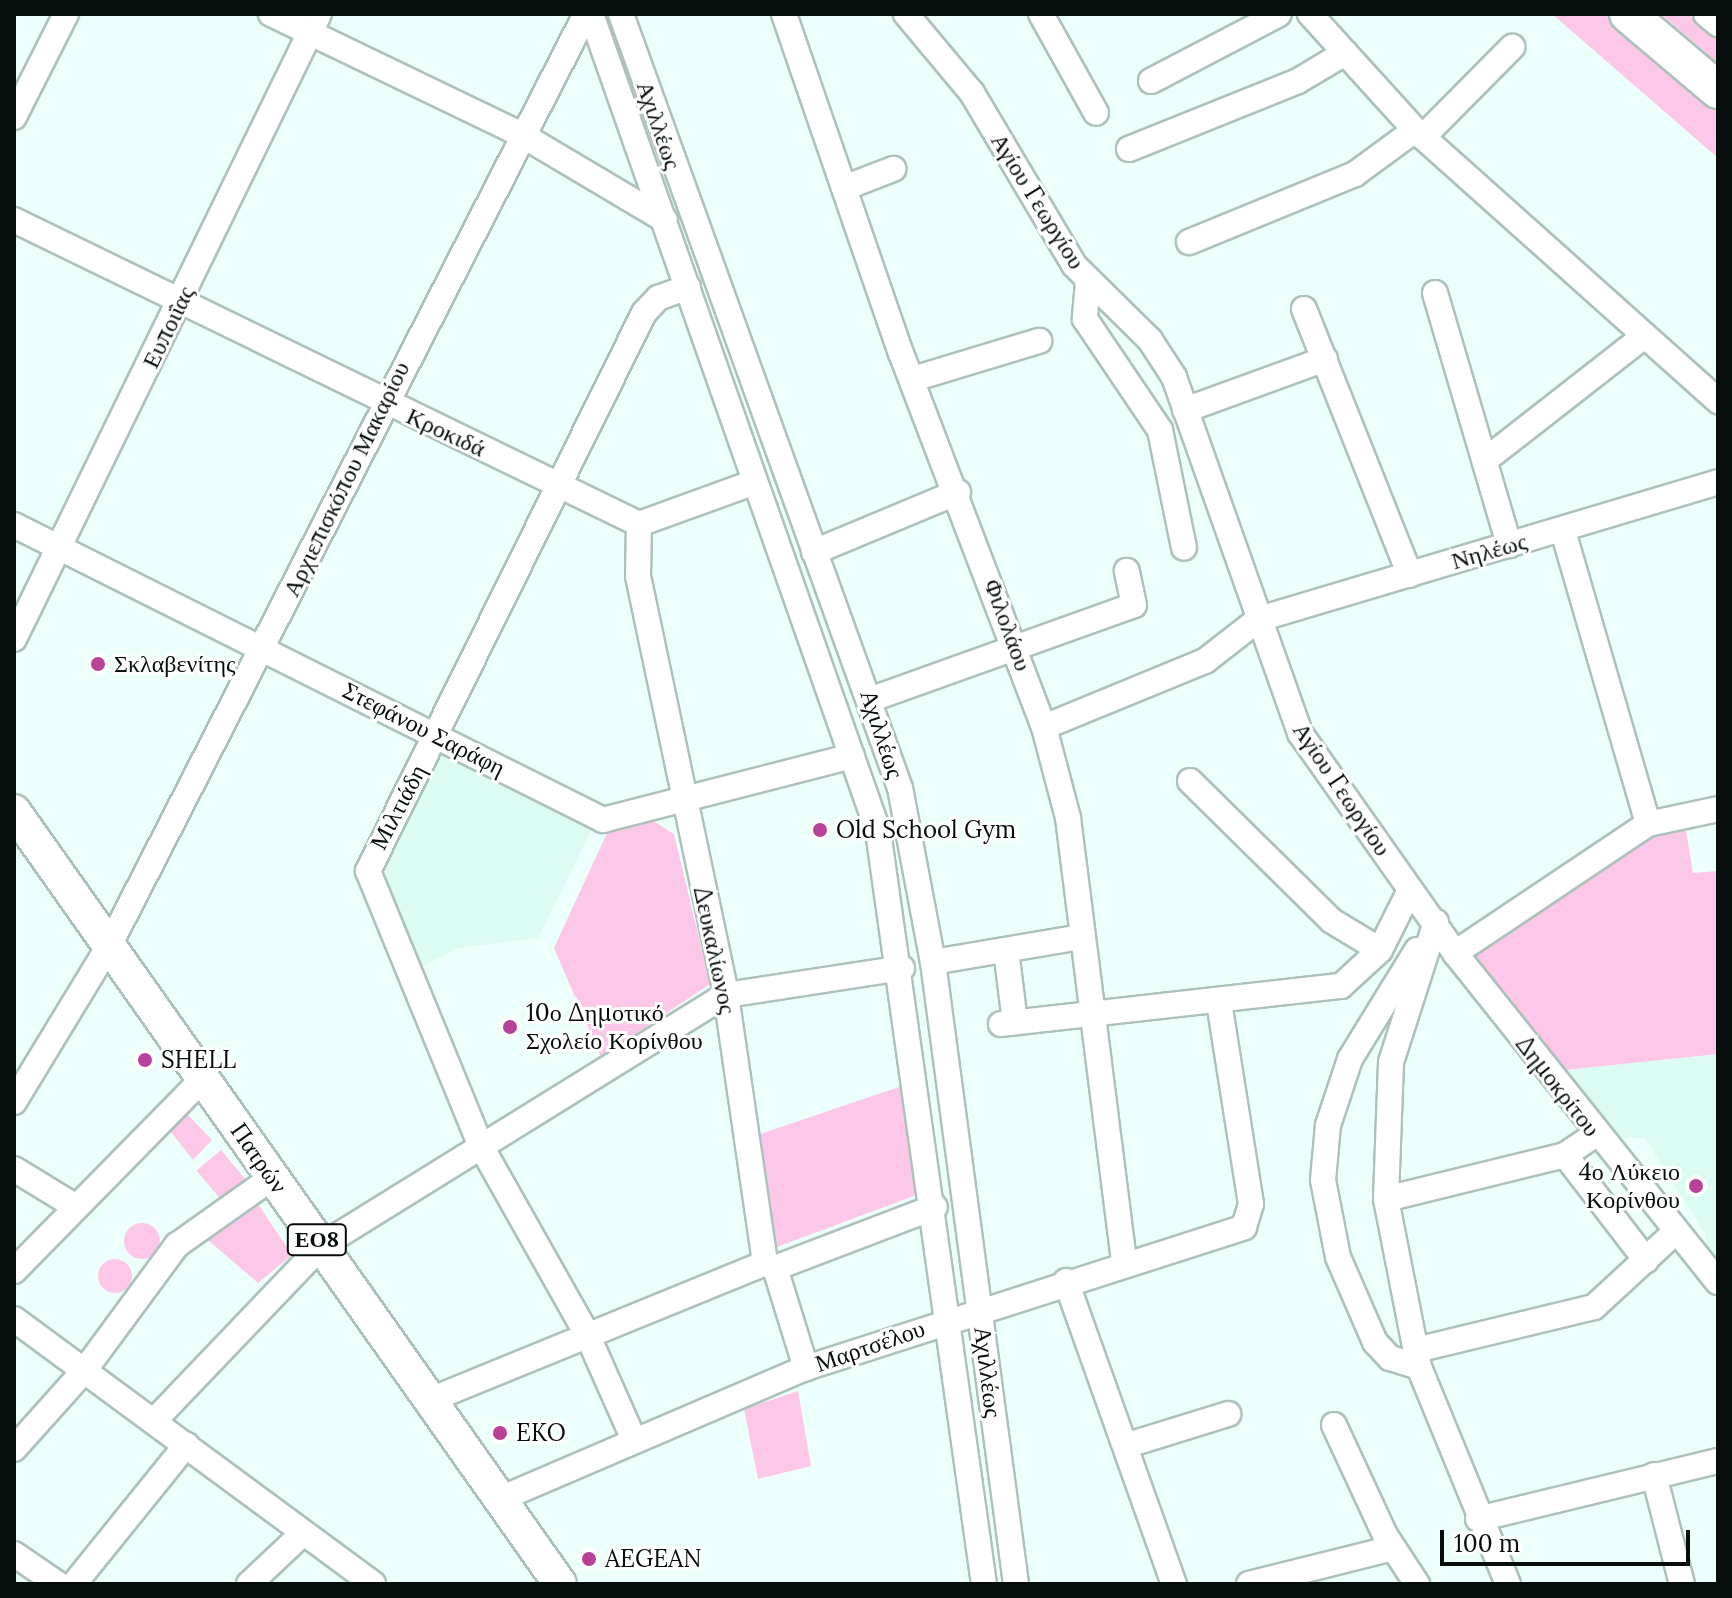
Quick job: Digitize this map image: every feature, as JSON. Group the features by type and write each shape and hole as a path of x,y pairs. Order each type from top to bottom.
{"highway":[{"path":"1628,14 1718,90"}],"main road":[{"name":"Πατρών","path":"14,811 560,1584"}],"street":[{"path":"14,117 66,14"},
{"path":"271,14 315,24 522,135 665,220"},
{"name":"Αρχιεπισκόπου Μακαρίου","path":"14,1102 109,946 264,646 383,401 588,14"},
{"name":"Αχιλλέως","path":"588,14 665,220 881,843 902,968 984,1584"},
{"name":"Αχιλλέως","path":"621,14 814,552 872,699 900,788 933,962 1016,1584"},
{"name":"Φιλολάου","path":"784,14 913,379 1017,647 1044,727 1068,818 1124,1263"},
{"name":"Αγίου Γεωργίου","path":"906,14 972,93 1088,282 1157,349 1185,410 1300,733 1410,890 1436,922"},
{"path":"1041,14 1096,113"},
{"path":"1151,81 1279,14"},
{"path":"1310,14 1419,134 1718,401"},
{"path":"1706,14 1718,24"},
{"name":"Ευποιΐας","path":"14,639 315,24"},
{"path":"1189,242 1355,174 1419,134 1512,47"},
{"path":"1129,149 1298,81 1345,53"},
{"path":"844,188 893,169"},
{"name":"Κροκιδά","path":"14,220 639,524"},
{"path":"1088,282 1085,319 1160,430 1180,501 1184,548"},
{"name":"Μιλτιάδη","path":"634,1440 588,1336 480,1144 370,887 371,857 437,735 644,313 658,298 688,287"},
{"path":"1435,293 1488,458 1509,545"},
{"path":"1304,309 1410,575"},
{"path":"1488,458 1644,336"},
{"path":"913,379 1039,341"},
{"path":"1185,410 1325,359"},
{"path":"639,524 755,482"},
{"name":"Νηλέως","path":"1259,619 1563,531 1718,482"},
{"path":"814,552 958,492"},
{"name":"Δευκαλίωνος","path":"639,524 638,576 682,803 726,995 770,1266 806,1368"},
{"name":"Στεφάνου Σαράφη","path":"14,525 264,646 603,820 682,803 852,756"},
{"path":"1563,531 1648,824"},
{"path":"872,699 1134,605 1127,571"},
{"path":"1044,727 1205,661 1259,619"},
{"path":"1190,781 1332,921 1380,950"},
{"path":"1455,953 1648,824 1718,809"},
{"path":"1006,950 1008,1023 1341,986 1380,950 1410,890"},
{"path":"1436,922 1391,1062 1386,1199 1418,1358 1478,1519 1508,1584"},
{"path":"1436,922 1350,1059 1328,1125 1323,1180 1338,1257 1375,1342 1390,1358 1418,1358 1594,1307 1673,1234"},
{"name":"Δημοκρίτου","path":"1436,922 1455,953 1595,1135 1673,1234 1718,1282"},
{"path":"933,962 1081,937"},
{"path":"154,1421 321,1246 480,1144 726,995 902,968"},
{"name":"Μαρτσέλου","path":"500,1499 806,1368 980,1308 1238,1231 1250,1221 1219,1001"},
{"path":"14,1271 73,1205 203,1079"},
{"path":"1386,1199 1565,1155 1595,1135"},
{"path":"1565,1155 1646,1260"},
{"path":"14,1169 73,1205"},
{"path":"14,1449 84,1371 177,1245 273,1177"},
{"path":"430,1400 770,1266 935,1207"},
{"path":"1066,1281 1128,1445 1174,1584"},
{"path":"14,1319 373,1584"},
{"path":"1128,1445 1228,1414"},
{"path":"1334,1425 1393,1548 1417,1584"},
{"path":"74,1584 186,1445"},
{"path":"1478,1519 1718,1461"},
{"path":"1654,1475 1682,1584"},
{"path":"249,1584 302,1534"},
{"path":"1249,1584 1393,1548"},
{"path":"14,1554 58,1584"}],"shaded area":[{"path":"1552,14 1614,14 1718,105 1718,158"},
{"path":"1661,14 1688,14 1718,39 1718,63"},
{"path":"446,745 593,827 538,938 459,948 418,968 384,882 386,859"},
{"path":"650,819 674,834 710,984 601,1057 554,948 608,831"},
{"path":"1685,825 1693,873 1718,871 1718,1054 1565,1070 1471,953 1650,830"},
{"name":"4ο Λύκειο Κορίνθου","path":"1718,1054 1718,1261 1706,1253 1705,1234 1645,1138 1618,1137 1565,1070"},
{"path":"905,1085 919,1194 777,1247 757,1135"},
{"path":"185,1112 212,1140 193,1160 167,1127"},
{"path":"221,1150 248,1182 223,1203 196,1171"},
{"path":"258,1204 292,1255 258,1283 208,1240"},
{"path":"142,1223 155,1228 160,1241 155,1254 142,1259 129,1254 124,1241 129,1228"},
{"path":"115,1259 127,1264 132,1276 127,1288 115,1293 103,1288 98,1276 103,1264"},
{"path":"798,1391 811,1466 758,1479 744,1409"}],"place":[{"name":"Σκλαβενίτης","path":"98,664"},
{"name":"Old School Gym","path":"820,830"},
{"name":"10ο Δημοτικό Σχολείο Κορίνθου","path":"510,1027"},
{"name":"SHELL","path":"145,1060"},
{"name":"4ο Λύκειο Κορίνθου","path":"1696,1186"},
{"name":"EKO","path":"500,1433"},
{"name":"AEGEAN","path":"589,1559"}]}
